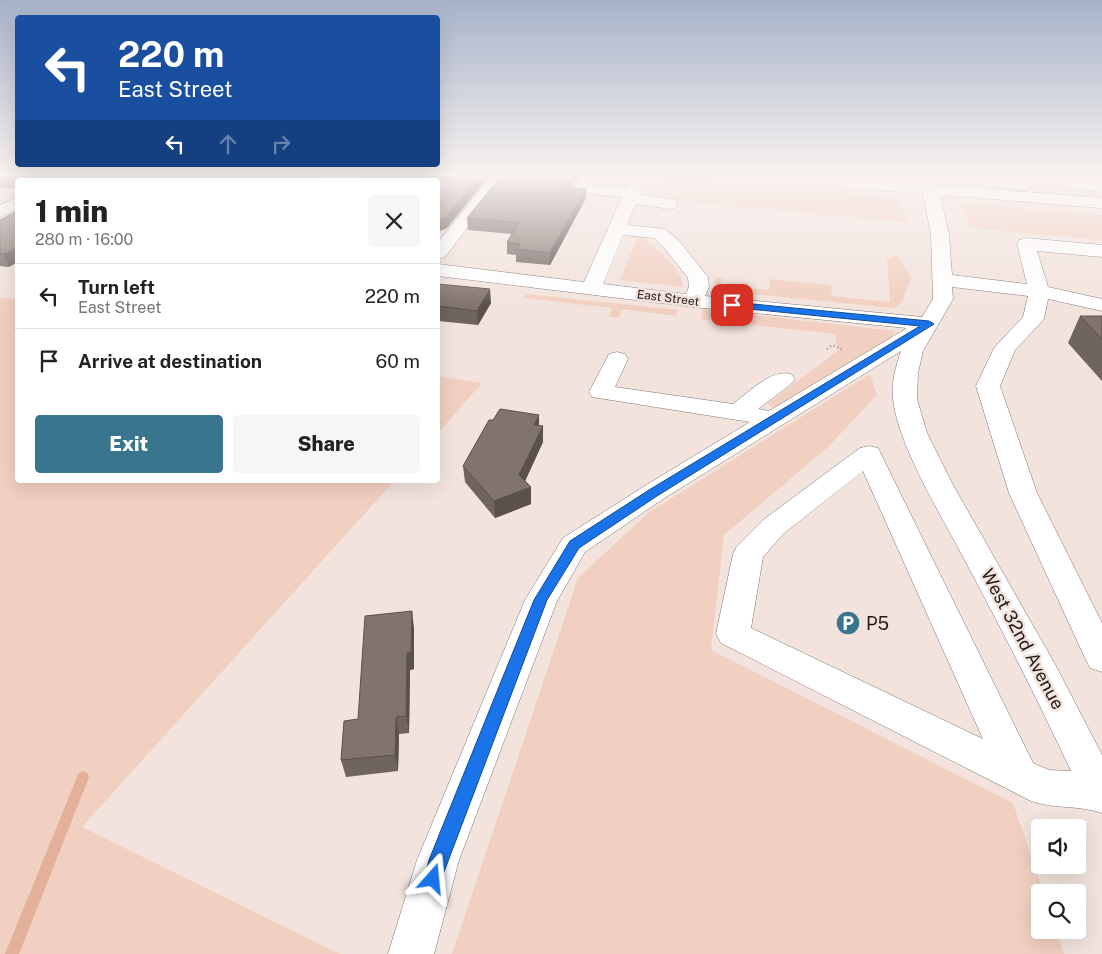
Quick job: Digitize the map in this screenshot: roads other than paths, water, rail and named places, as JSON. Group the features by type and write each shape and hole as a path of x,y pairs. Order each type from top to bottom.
{"street":[{"path":"440,251 466,219"},
{"path":"591,288 622,219"},
{"name":"West 32nd Avenue","path":"937,219 940,234 943,299 912,351 906,373 905,399 914,433 939,485 1044,676 1101,793"},
{"path":"618,229 659,233 672,245 698,277 699,288 693,301"},
{"path":"1102,251 1026,244 1039,291 1033,319 1005,348 988,386 1023,494 1102,658"},
{"name":"East Street","path":"440,270 693,301 929,324"},
{"path":"942,280 1039,291 1102,305"},
{"path":"411,954 438,860 541,600 574,544 653,493 929,324"},
{"path":"617,359 601,392 738,412 774,420"},
{"path":"738,412 783,379"},
{"path":"1019,775 869,454 773,527 748,554 733,634 1045,788 1101,793"}],"waterway":[{"path":"12,954 83,777"}],"place":[{"name":"P5","path":"848,623"}]}
